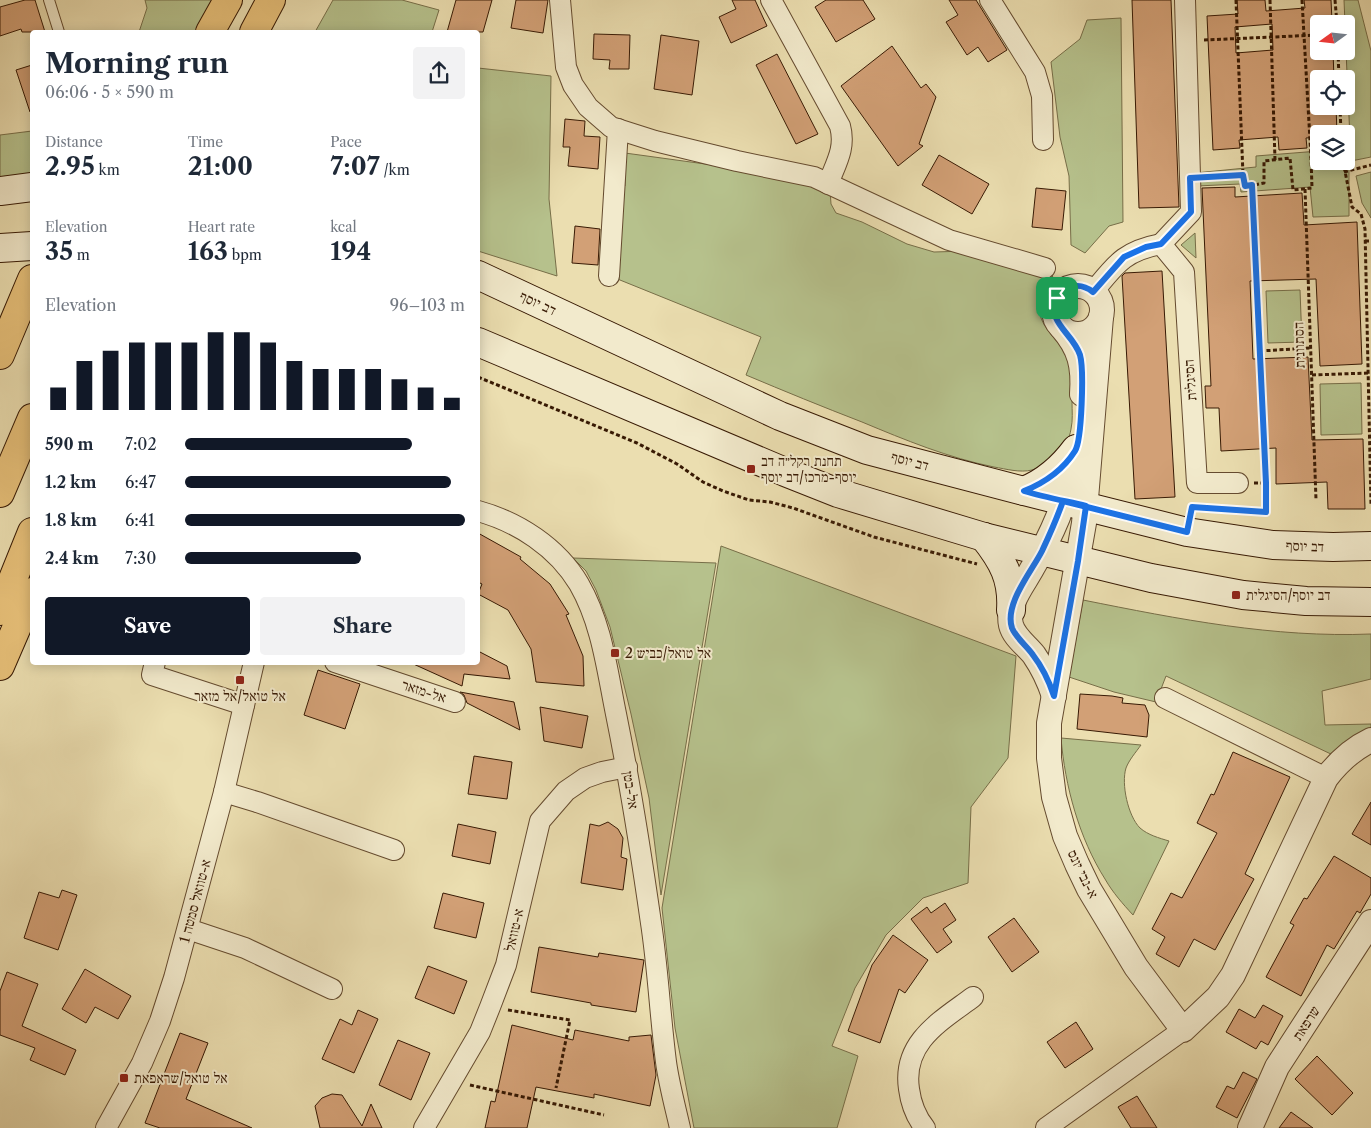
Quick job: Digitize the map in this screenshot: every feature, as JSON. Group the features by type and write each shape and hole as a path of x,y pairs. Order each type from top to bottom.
{"highway":[{"path":"211,30 228,0"},
{"path":"255,30 271,0"},
{"path":"0,348 30,285"},
{"path":"0,493 30,423"},
{"path":"0,610 30,537"},
{"path":"0,666 30,597"}],"main road":[{"path":"0,191 30,187"},
{"path":"0,248 30,246"},
{"name":"דב יוסף","path":"480,276 780,416 867,450 1187,532 1273,546 1371,546"},
{"path":"480,343 811,482 891,510 1041,552 1151,578 1243,595 1306,601 1371,602"},
{"path":"1024,491 1047,479 1062,466 1076,449"},
{"path":"984,537 1006,569 1011,586 1011,610"}],"street":[{"path":"560,0 566,67 573,85 588,107 611,127 654,141 814,177 949,240 1045,268"},
{"path":"771,0 840,126 843,138 841,151 828,184"},
{"path":"990,0 1035,72 1042,96 1043,140"},
{"path":"1093,292 1124,257 1146,247 1161,244 1191,212 1185,0"},
{"path":"609,276 618,129"},
{"name":"הסיגלית","path":"1161,244 1184,272 1197,482 1238,483"},
{"path":"1054,696 1042,667 1013,630 1010,618 1017,594 1058,517 1074,504 1101,306 1097,296 1089,288 1077,286 1072,286 1062,292 1055,304 1054,310 1055,317 1072,340 1079,354 1082,370 1083,385 1076,449 1074,504"},
{"path":"1062,328 1081,334 1093,328 1100,317"},
{"name":"א-נבי יונס","path":"1074,504 1078,561 1050,723 1049,758 1054,797 1065,836 1085,881 1136,966 1182,1030"},
{"name":"אל-בטן","path":"480,512 493,515 523,529 545,544 578,583 597,626 627,768 652,924 666,1064 680,1128"},
{"path":"1024,643 1030,646 1044,645 1064,636"},
{"path":"154,665 152,675 244,705"},
{"name":"א-טוואל סמטה 1","path":"106,1128 142,1063 160,1021 174,978 224,792 253,665"},
{"name":"אל-מזאר","path":"344,665 455,702"},
{"path":"1166,698 1326,778"},
{"path":"1046,1128 1182,1030 1218,996 1233,975 1326,778 1340,760 1358,746 1371,740"},
{"name":"א-טוואל","path":"424,1128 480,1032 506,965 540,821 566,791 585,778 602,772 627,768"},
{"path":"224,792 394,850"},
{"name":"שרפאת","path":"1250,1128 1277,1067 1371,922"},
{"path":"188,929 245,948 332,989"},
{"path":"925,1128 919,1121 911,1102 908,1081 909,1062 918,1043 933,1027 973,997"}],"lane":[{"path":"49,0 58,30"}],"path":[{"path":"1236,0 1245,186 1264,183 1264,161 1290,158 1293,190 1312,188 1311,170"},
{"path":"1270,0 1275,160"},
{"path":"1302,0 1310,141"},
{"path":"1335,0 1336,15"},
{"path":"1186,40 1310,36"},
{"path":"1371,165 1344,172 1352,207 1361,214 1365,229 1371,505"},
{"path":"1190,178 1243,175"},
{"path":"1187,532 1192,507 1266,512 1252,185"},
{"name":"הסתוונית","path":"1305,188 1316,500"},
{"path":"1365,241 1371,241"},
{"path":"1260,351 1311,348"},
{"path":"1312,375 1368,373"},
{"path":"480,378 637,442 677,464 703,482 722,491 749,500 770,502 793,508 874,537 974,563 998,572 1006,569"},
{"path":"490,1007 570,1020 556,1088"},
{"path":"452,1081 604,1115"}],"green space":[{"path":"145,0 212,0 197,30 140,30 147,8"},
{"path":"333,0 402,0 439,10 433,30 316,30"},
{"path":"1344,0 1358,0 1371,51 1371,157 1355,160 1355,125 1349,125 1349,115 1355,115 1355,70 1347,70 1346,60 1355,60 1355,15 1345,15"},
{"path":"1121,18 1123,222 1109,226 1085,253 1071,245 1069,176 1060,137 1051,62 1080,39 1087,20"},
{"path":"480,68 551,76 549,199 557,276 480,252"},
{"path":"30,131 30,177 0,180 0,135"},
{"path":"1310,152 1310,170 1349,170 1349,216 1313,217 1310,187 1241,192 1240,184 1197,186 1195,173 1256,167 1256,156"},
{"path":"625,153 749,170 830,190 831,204 836,213 862,222 907,244 934,252 967,251 1053,276 1042,292 1038,305 1044,324 1069,361 1073,387 1072,426 1066,443 1058,455 1039,468 1027,471 977,463 911,442 746,375 761,337 615,278 616,186 625,186"},
{"path":"1371,172 1371,218 1362,203 1356,176"},
{"path":"1195,233 1196,258 1181,245"},
{"path":"1300,290 1302,342 1268,343 1266,291"},
{"path":"1361,383 1362,434 1321,435 1320,384"},
{"path":"721,546 1016,656 1008,758 971,807 968,883 923,898 886,935 855,988 832,1046 858,1056 837,1128 694,1128 675,1028 662,908"},
{"path":"573,558 716,563 661,895 649,798 610,627 596,590 586,571"},
{"path":"1083,600 1226,626 1298,633 1371,634 1371,679 1322,691 1325,725 1371,724 1371,729 1333,755 1166,676 1156,702 1114,692 1069,677"},
{"path":"1061,738 1141,745 1126,768 1124,782 1129,808 1140,828 1169,841 1133,915 1108,884 1096,863 1081,829 1066,775"}],"building":[{"path":"25,0 35,0 44,30 22,32 21,29 0,36 0,7"},
{"path":"456,0 492,0 483,32 480,32 480,30 448,30"},
{"path":"516,0 548,0 543,33 511,28"},
{"path":"732,0 755,0 767,26 731,43 719,17 736,9"},
{"path":"826,0 863,0 875,19 836,42 815,7"},
{"path":"949,0 976,0 1007,50 988,62 978,47 967,55 946,22 958,15"},
{"path":"1132,0 1171,0 1179,207 1139,208"},
{"path":"1237,0 1265,0 1266,11 1305,8 1304,0 1331,0 1332,15 1310,15 1310,60 1333,60 1334,70 1310,70 1310,115 1336,115 1337,125 1310,125 1310,138 1306,138 1307,148 1279,150 1278,137 1239,140 1240,148 1213,150 1207,16 1238,14","holes":["1272,24 1273,50 1236,53 1235,27"]},
{"path":"594,34 630,35 629,69 609,69 610,60 593,59"},
{"path":"661,35 699,41 692,95 654,89"},
{"path":"892,46 921,88 926,84 936,97 919,144 923,146 898,166 841,86"},
{"path":"777,54 818,134 796,144 756,65"},
{"path":"30,66 30,112 16,70"},
{"path":"565,119 585,121 584,136 600,137 598,169 568,166 570,147 563,147"},
{"path":"939,155 989,184 972,214 922,185"},
{"path":"1235,187 1235,197 1302,193 1304,225 1357,222 1362,364 1320,366 1316,279 1250,281 1253,359 1308,357 1312,440 1363,439 1365,509 1328,509 1327,482 1276,484 1276,448 1221,451 1219,408 1206,408 1205,386 1211,386 1202,188"},
{"path":"1036,188 1066,191 1062,230 1032,227"},
{"path":"575,226 600,229 598,265 572,263"},
{"path":"1162,271 1175,497 1135,499 1122,276 1125,273"},
{"path":"480,534 521,557 520,559 550,584 569,614 566,615 583,656 584,686 536,682 531,649 508,610 480,595 482,584 480,583"},
{"path":"480,652 507,666 510,679 464,674 462,686 416,665 480,665"},
{"path":"318,670 360,684 345,729 304,715"},
{"path":"460,692 514,702 520,730 467,703 464,695"},
{"path":"1080,694 1112,696 1123,698 1122,703 1145,705 1149,715 1147,737 1077,729"},
{"path":"540,707 588,716 582,748 544,741"},
{"path":"1233,752 1290,777 1245,874 1254,879 1215,950 1194,939 1179,967 1156,954 1165,937 1152,929 1171,893 1182,898 1217,833 1197,823 1211,794 1214,795"},
{"path":"474,756 512,762 507,799 468,794"},
{"path":"1371,802 1371,845 1352,834"},
{"path":"608,822 618,829 623,838 621,857 627,859 623,890 581,883 590,824 599,826"},
{"path":"458,824 496,832 490,864 452,856"},
{"path":"1334,856 1371,878 1371,894 1360,913 1357,911 1334,949 1327,945 1301,996 1266,977 1294,925 1290,923 1304,898 1307,899"},
{"path":"62,890 77,895 58,950 24,938 39,892 59,898"},
{"path":"443,893 484,903 476,938 434,928"},
{"path":"945,903 956,920 943,929 952,942 937,953 911,919 927,907 931,913"},
{"path":"1014,918 1039,952 1012,972 988,937"},
{"path":"893,935 928,960 905,993 899,989 880,1043 848,1031 872,965"},
{"path":"539,947 598,957 599,953 644,960 636,1012 591,1005 591,1003 531,992"},
{"path":"428,966 467,981 454,1014 415,998"},
{"path":"85,969 131,996 118,1019 95,1007 86,1023 62,1009"},
{"path":"7,972 38,984 22,1026 76,1050 65,1075 30,1060 35,1048 0,1035 0,991"},
{"path":"1263,1005 1283,1016 1268,1045 1261,1041 1256,1049 1226,1032 1239,1009 1255,1018"},
{"path":"358,1010 378,1019 354,1073 322,1059 340,1019 352,1025"},
{"path":"1076,1022 1093,1049 1065,1068 1047,1042"},
{"path":"512,1025 573,1040 575,1030 629,1041 629,1037 651,1035 656,1075 650,1106 594,1094 594,1098 536,1087 527,1128 485,1128 491,1101 495,1102"},
{"path":"180,1033 208,1043 186,1099 252,1128 160,1128 145,1123"},
{"path":"398,1040 430,1053 411,1100 379,1085"},
{"path":"1317,1056 1353,1093 1332,1115 1295,1079"},
{"path":"1243,1072 1257,1079 1237,1118 1216,1107 1227,1086 1234,1089"},
{"path":"332,1094 342,1095 362,1126 371,1104 382,1128 320,1128 315,1106 322,1098"},
{"path":"1137,1096 1157,1128 1131,1128 1118,1107"},
{"path":"1291,1112 1313,1128 1279,1128"}],"place":[{"name":"תחנת רקל״ה דב יוסף-מרכז/דב יוסף","path":"751,469"},
{"name":"דב יוסף/הסיגלית","path":"1236,595"},
{"name":"אל טואל/כביש 2","path":"615,653"},
{"name":"אל טואל/אל מזאר","path":"240,680"},
{"name":"אל טואל/שראפאת","path":"124,1078"}],"route":[{"path":"1057,298 1054,310 1055,317 1072,340 1079,354 1082,370 1083,385 1076,449 1054,474 1024,491 1086,506 1054,696 1042,667 1016,635 1010,618 1017,594 1041,552 1058,517 1063,501 1086,506 1187,532 1192,507 1266,512 1252,185 1245,186 1243,175 1190,178 1191,212 1161,244 1146,247 1124,257 1114,266 1093,292 1083,286 1072,286 1062,292 1057,298"}]}
